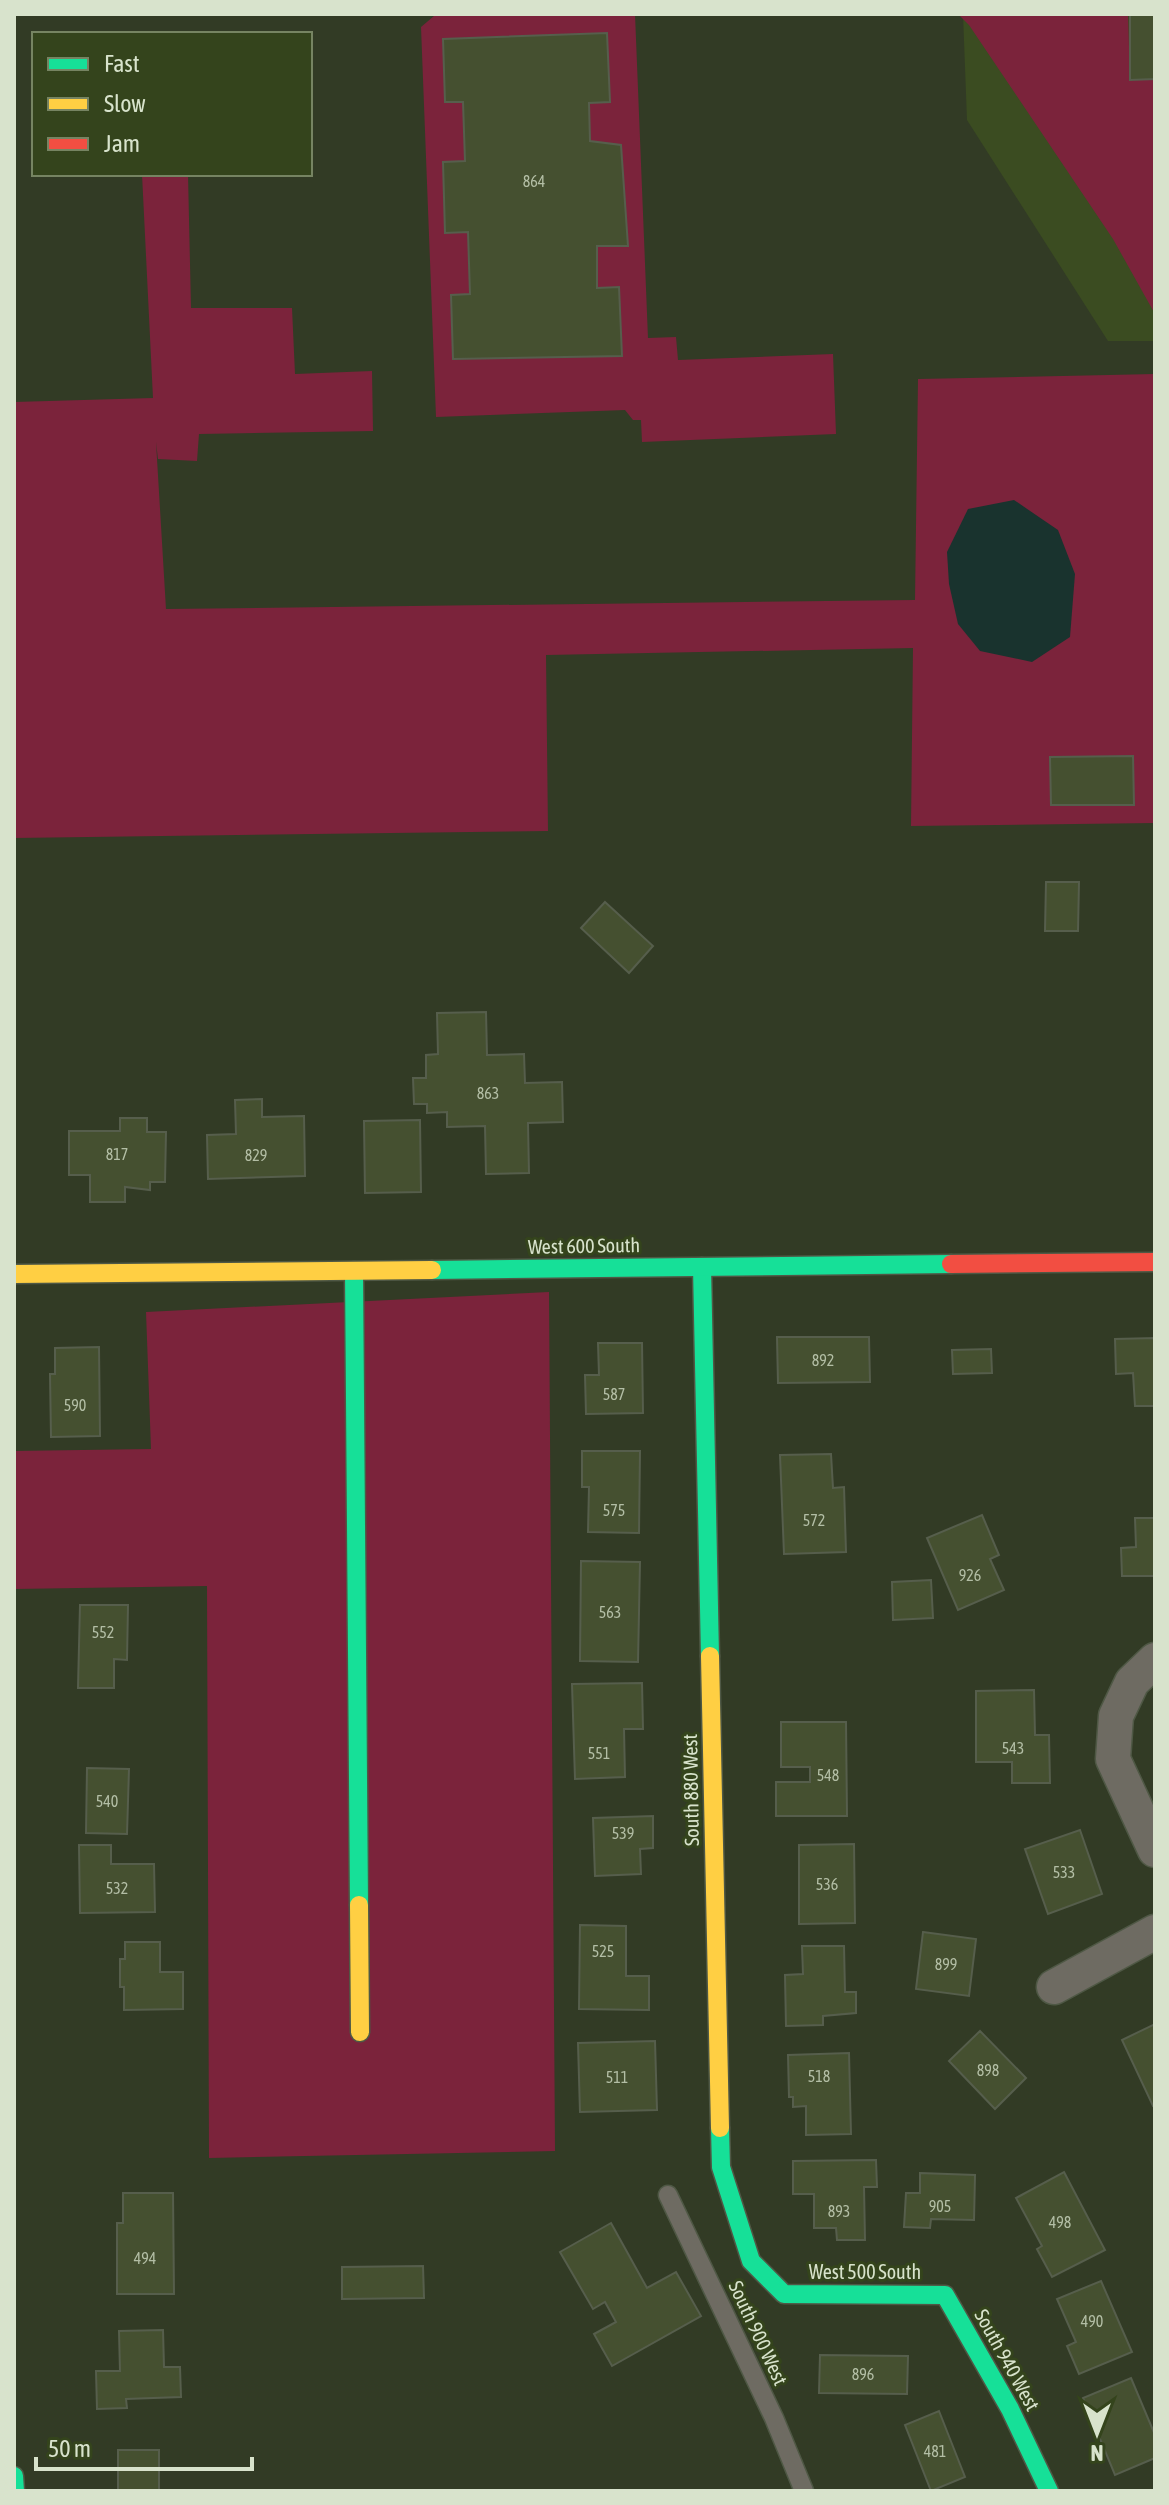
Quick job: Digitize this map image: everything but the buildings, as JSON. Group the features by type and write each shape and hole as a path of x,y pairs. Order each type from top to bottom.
{"street":[{"name":"West 600 South","path":"14,1274 1155,1262"},
{"name":"South 880 West","path":"702,1267 721,2167 751,2261 784,2294"},
{"path":"354,1271 360,2032"},
{"path":"1155,1660 1132,1682 1116,1716 1113,1759 1155,1850"},
{"path":"1054,1987 1155,1932"},
{"name":"West 500 South","path":"784,2294 945,2295"},
{"name":"South 940 West","path":"945,2295 1010,2409 1049,2491"},
{"path":"14,2476 15,2491"}],"lane":[{"name":"South 900 West","path":"668,2195 774,2418 804,2491"}],"shaded area":[{"path":"635,14 648,338 676,337 678,360 833,354 836,434 642,442 641,420 633,420 625,410 436,417 421,27 434,16"},
{"path":"958,14 1128,14 1130,79 1155,79 1155,314 1113,239 969,25"},
{"path":"963,14 1155,14 1155,341 1108,341 967,120"},
{"path":"142,176 188,176 191,308 292,308 295,374 372,371 373,431 199,434 197,461 158,459 156,442 166,609 915,600 918,379 1155,374 1155,823 911,826 913,648 546,655 548,831 14,838 14,402 153,398"},
{"path":"549,1292 555,2151 209,2158 207,1586 14,1589 14,1451 151,1449 146,1312"}],"water":[{"path":"1014,500 1058,530 1075,574 1070,637 1032,662 980,651 958,624 949,584 947,552 968,509"}],"traffic: fast":[{"path":"432,1270 951,1264"},
{"path":"702,1267 710,1656"},
{"path":"354,1271 359,1905"},
{"path":"720,2128 721,2167 751,2261 784,2294 945,2295 1010,2409 1049,2491"},
{"path":"14,2476 15,2491"}],"traffic: slow":[{"path":"14,1274 432,1270"},
{"path":"710,1656 720,2128"},
{"path":"359,1905 360,2032"}],"traffic: jam":[{"path":"951,1264 1155,1262"}]}
